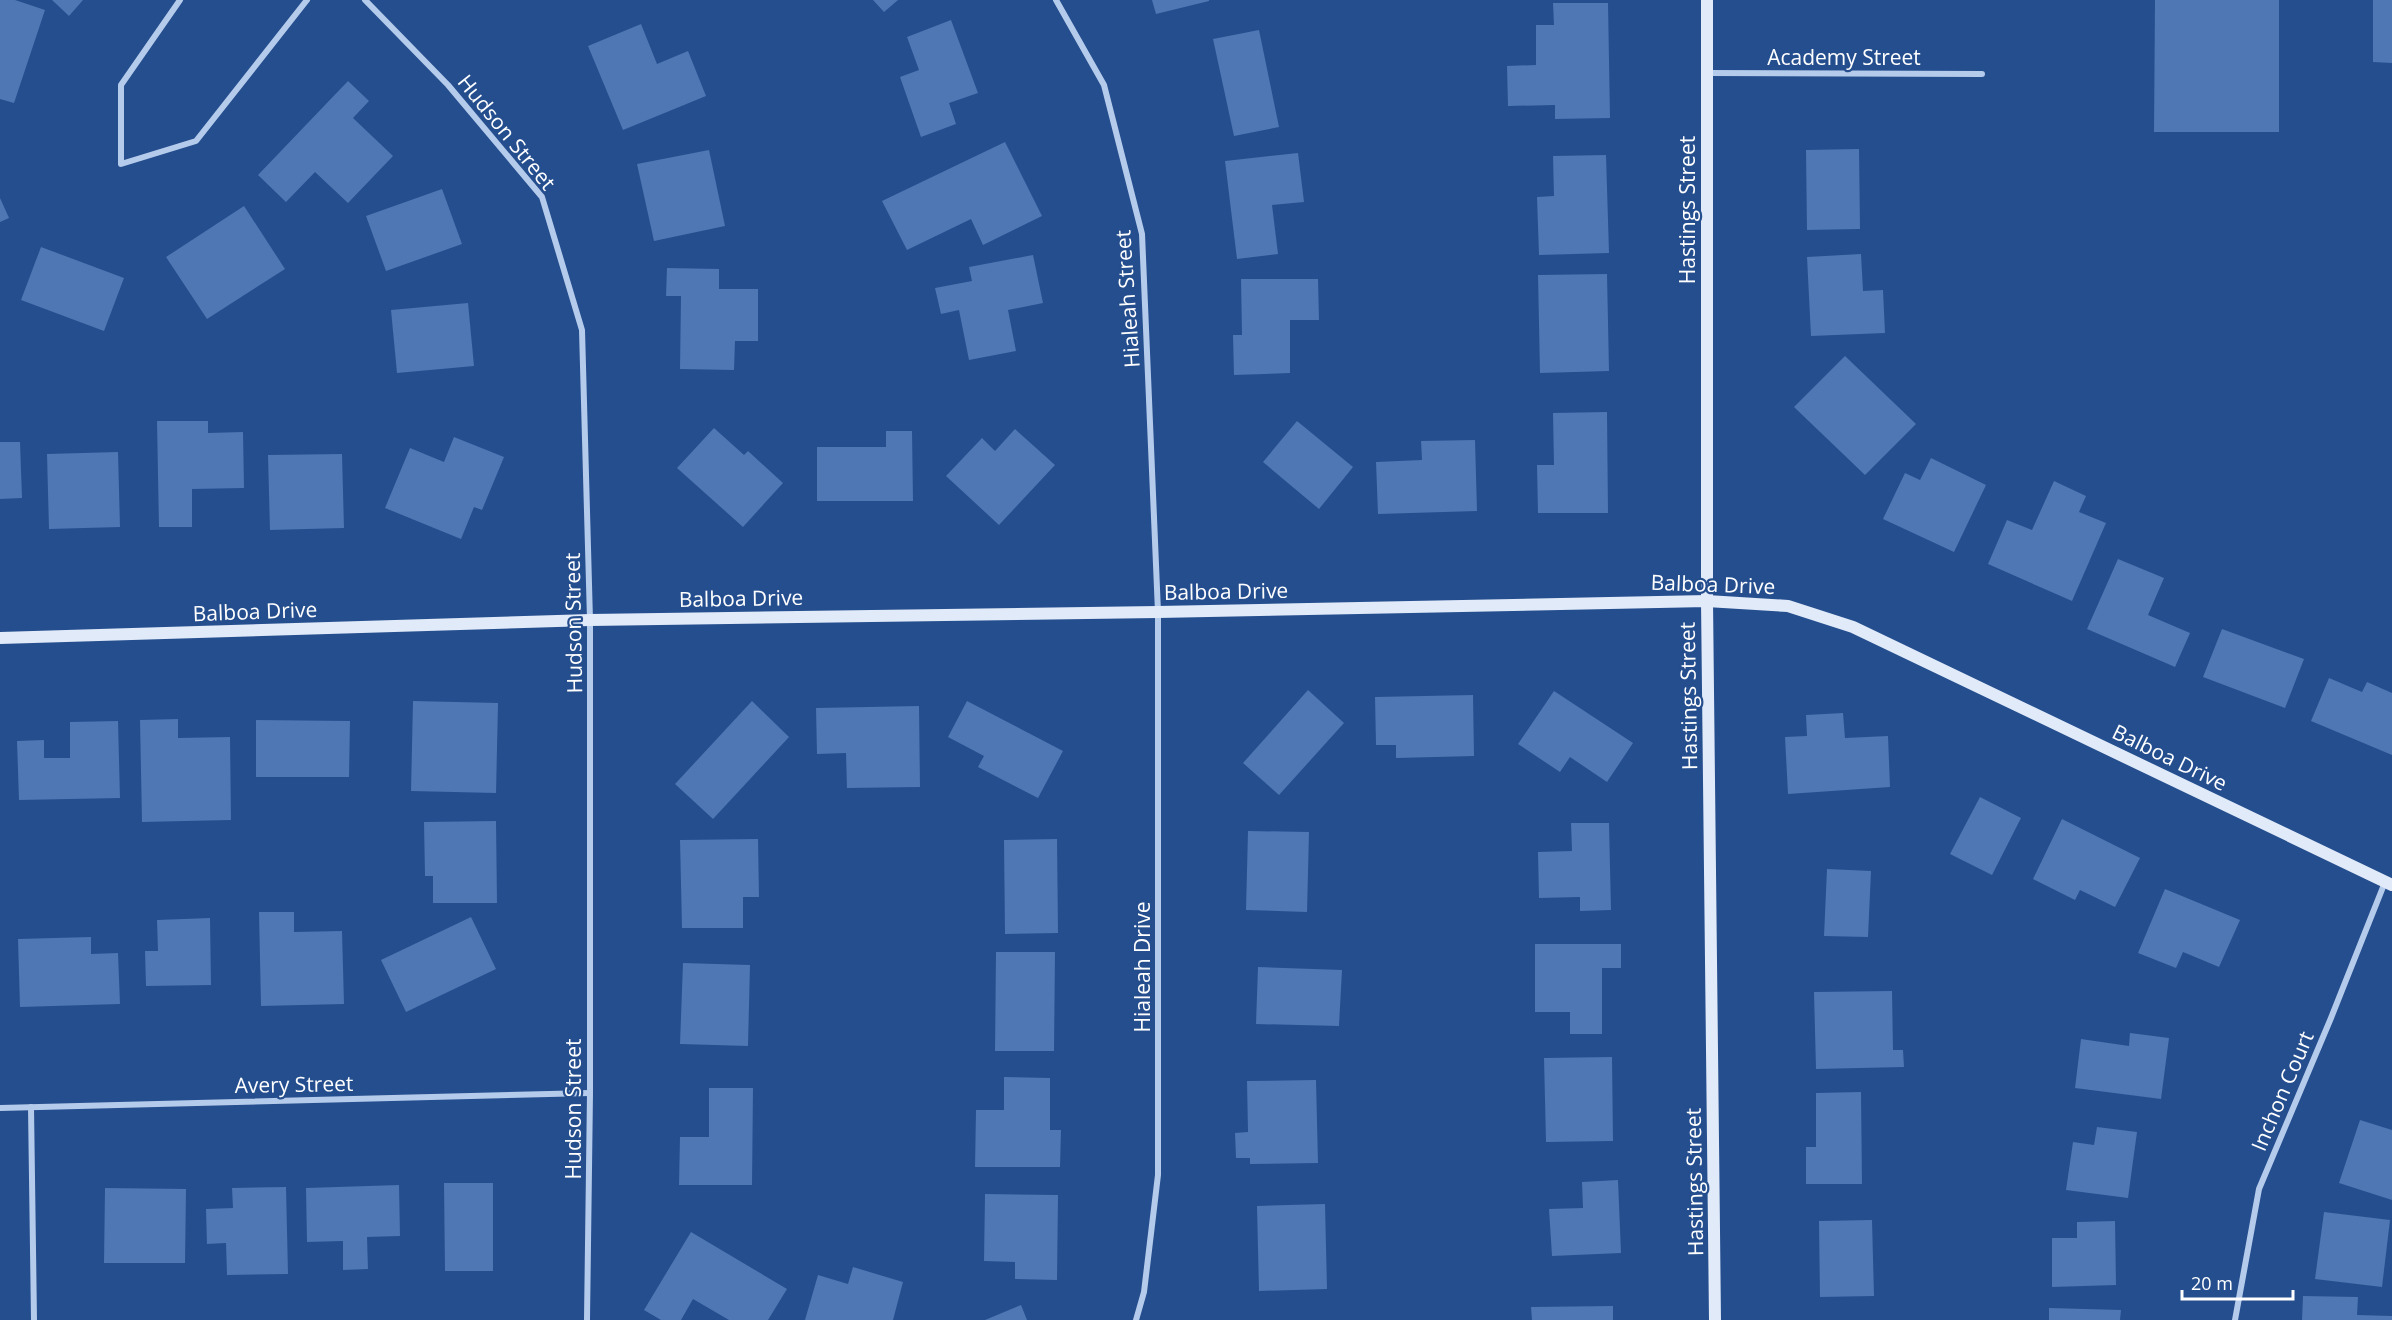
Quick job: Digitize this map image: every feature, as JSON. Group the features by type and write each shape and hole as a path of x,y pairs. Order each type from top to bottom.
{"street":[{"path":"180,0 121,85 121,164 196,141 307,0"},
{"name":"Hudson Street","path":"365,0 448,85 542,196 582,330 590,620 590,1093 587,1320"},
{"name":"Hialeah Street","path":"1056,0 1104,85 1142,234 1158,612"},
{"name":"Hastings Street","path":"1707,0 1707,601 1715,1320"},
{"name":"Academy Street","path":"1707,73 1982,74"},
{"name":"Balboa Drive","path":"0,638 590,620 1707,601 1788,606 1853,627 2388,884"},
{"name":"Hialeah Drive","path":"1136,1320 1144,1292 1158,1175 1158,612"},
{"name":"Inchon Court","path":"2235,1320 2259,1189 2388,884"},
{"name":"Avery Street","path":"0,1108 590,1093"},
{"path":"31,1107 34,1320"}],"building":[{"path":"0,0 15,0 45,10 14,103 0,99"},
{"path":"52,0 83,0 69,16"},
{"path":"873,0 898,0 884,12"},
{"path":"1152,0 1209,0 1209,1 1156,14"},
{"path":"2155,0 2279,0 2279,132 2154,132"},
{"path":"2373,0 2392,0 2392,63 2373,62"},
{"path":"1553,3 1608,3 1610,118 1555,119 1555,105 1508,106 1507,66 1536,65 1536,25 1554,25"},
{"path":"951,20 978,93 949,103 956,124 921,137 900,77 919,70 907,37"},
{"path":"641,24 657,64 688,51 706,96 623,130 588,46"},
{"path":"1259,30 1279,127 1234,136 1213,39"},
{"path":"348,81 369,101 353,118 393,156 348,203 315,172 286,202 258,175"},
{"path":"1005,142 1042,216 983,245 971,219 907,250 882,201"},
{"path":"1859,149 1860,229 1807,230 1806,150"},
{"path":"709,150 725,226 654,241 637,164"},
{"path":"1298,153 1304,202 1272,205 1278,254 1237,259 1225,161"},
{"path":"1606,155 1609,253 1539,255 1537,197 1554,196 1553,156"},
{"path":"442,189 462,244 386,271 366,216"},
{"path":"0,198 9,218 0,222"},
{"path":"244,206 285,269 207,319 166,257"},
{"path":"41,247 124,278 104,331 21,300"},
{"path":"1861,254 1863,291 1883,290 1885,333 1811,336 1807,257"},
{"path":"1033,255 1043,303 1008,310 1016,351 969,360 959,310 941,314 935,288 972,281 969,267"},
{"path":"667,268 719,269 719,289 758,289 758,341 735,341 734,370 680,369 681,296 666,296"},
{"path":"1607,274 1609,371 1540,373 1538,275"},
{"path":"1241,279 1318,279 1319,320 1290,320 1290,373 1234,375 1233,335 1242,335"},
{"path":"468,303 474,366 397,373 391,310"},
{"path":"1845,356 1916,424 1865,475 1794,407"},
{"path":"1607,412 1608,513 1538,513 1537,465 1554,465 1553,413"},
{"path":"157,421 208,421 208,433 243,432 244,488 192,489 192,527 159,527"},
{"path":"1297,421 1353,467 1319,509 1263,462"},
{"path":"714,428 744,455 748,451 783,483 743,527 677,468"},
{"path":"1015,429 1055,465 999,525 946,476 982,438 995,451"},
{"path":"886,431 912,431 913,501 817,501 817,447 886,447"},
{"path":"454,437 504,457 482,510 474,507 461,539 385,508 410,448 444,462"},
{"path":"1475,440 1477,511 1378,514 1376,462 1422,460 1421,441"},
{"path":"0,442 20,442 22,498 0,499"},
{"path":"118,452 120,527 49,529 47,454"},
{"path":"342,454 344,528 270,530 268,455"},
{"path":"1931,458 1986,485 1954,552 1883,519 1905,473 1920,480"},
{"path":"2054,481 2086,496 2079,512 2106,523 2072,601 1988,564 2007,520 2032,530"},
{"path":"2118,559 2164,578 2148,615 2190,633 2175,667 2087,629"},
{"path":"2222,629 2304,659 2285,708 2203,677"},
{"path":"2329,678 2362,692 2367,682 2392,693 2392,755 2311,721"},
{"path":"1308,690 1344,723 1279,795 1243,763"},
{"path":"1554,691 1633,743 1607,782 1570,757 1560,772 1518,744"},
{"path":"1473,695 1474,756 1396,758 1396,745 1376,745 1375,697"},
{"path":"413,701 498,703 496,793 411,791"},
{"path":"752,701 789,737 713,819 675,784"},
{"path":"967,701 1063,751 1038,798 978,767 984,756 948,737"},
{"path":"919,706 920,787 847,788 846,753 817,754 816,708"},
{"path":"1843,713 1845,738 1888,736 1890,787 1788,794 1785,737 1807,736 1806,715"},
{"path":"178,719 178,738 230,737 231,820 142,822 140,720"},
{"path":"256,720 350,721 349,777 256,777"},
{"path":"118,721 120,798 19,800 17,741 44,740 44,758 70,758 70,722"},
{"path":"1980,797 2021,818 1992,875 1950,854"},
{"path":"2062,819 2140,858 2115,907 2080,890 2075,900 2033,879"},
{"path":"496,821 497,903 433,903 433,876 425,876 424,822"},
{"path":"1571,823 1609,823 1611,910 1580,911 1580,897 1539,898 1538,852 1572,851"},
{"path":"1248,831 1309,832 1307,912 1246,910"},
{"path":"758,839 759,897 743,897 743,928 682,928 680,840"},
{"path":"1057,839 1058,933 1005,934 1004,840"},
{"path":"1827,869 1871,871 1868,937 1824,936"},
{"path":"2165,889 2240,920 2219,967 2183,952 2176,968 2138,953"},
{"path":"259,912 294,912 294,932 342,931 344,1004 261,1006"},
{"path":"471,917 496,969 406,1012 381,960"},
{"path":"210,918 211,985 146,986 145,951 158,951 157,920"},
{"path":"91,937 91,954 118,953 120,1004 20,1007 18,939"},
{"path":"1535,944 1621,944 1621,968 1602,968 1602,1034 1570,1034 1570,1012 1535,1012"},
{"path":"996,952 1055,952 1054,1051 995,1051"},
{"path":"683,963 750,965 748,1046 680,1044"},
{"path":"1258,967 1342,970 1339,1026 1256,1024"},
{"path":"1892,991 1893,1050 1903,1050 1904,1067 1816,1069 1814,992"},
{"path":"2130,1033 2169,1038 2161,1099 2075,1088 2081,1039 2129,1046"},
{"path":"1612,1057 1613,1141 1546,1142 1544,1058"},
{"path":"1004,1077 1050,1078 1050,1130 1061,1130 1060,1167 975,1167 976,1110 1004,1110"},
{"path":"1316,1080 1318,1163 1250,1164 1250,1158 1236,1158 1235,1133 1248,1132 1247,1081"},
{"path":"709,1088 753,1088 752,1185 679,1185 680,1137 709,1137"},
{"path":"1861,1092 1862,1184 1806,1184 1806,1147 1816,1147 1816,1093"},
{"path":"2360,1120 2392,1130 2392,1200 2339,1183"},
{"path":"2097,1127 2137,1132 2128,1198 2066,1190 2073,1142 2094,1145"},
{"path":"1618,1180 1621,1253 1552,1256 1549,1209 1583,1208 1582,1182"},
{"path":"444,1183 493,1183 493,1271 445,1271"},
{"path":"399,1185 400,1236 367,1237 368,1269 343,1270 343,1241 307,1242 306,1188"},
{"path":"286,1187 288,1274 227,1275 226,1243 207,1244 206,1209 233,1208 232,1188"},
{"path":"105,1188 186,1189 185,1263 104,1263"},
{"path":"985,1194 1058,1195 1057,1280 1015,1279 1015,1262 984,1261"},
{"path":"1325,1204 1327,1289 1259,1291 1257,1206"},
{"path":"2324,1212 2390,1220 2382,1287 2315,1279"},
{"path":"1872,1220 1874,1296 1820,1297 1819,1221"},
{"path":"2115,1221 2116,1285 2052,1287 2052,1238 2077,1238 2077,1222"},
{"path":"691,1232 787,1289 768,1320 729,1320 693,1299 681,1320 661,1320 644,1310"},
{"path":"853,1267 903,1282 893,1320 805,1320 818,1275 848,1284"},
{"path":"2303,1296 2358,1297 2357,1315 2392,1316 2392,1320 2302,1320"},
{"path":"1021,1305 1027,1320 985,1320"},
{"path":"1613,1306 1613,1320 1532,1320 1531,1307"},
{"path":"2049,1308 2121,1310 2120,1320 2049,1320"}]}
